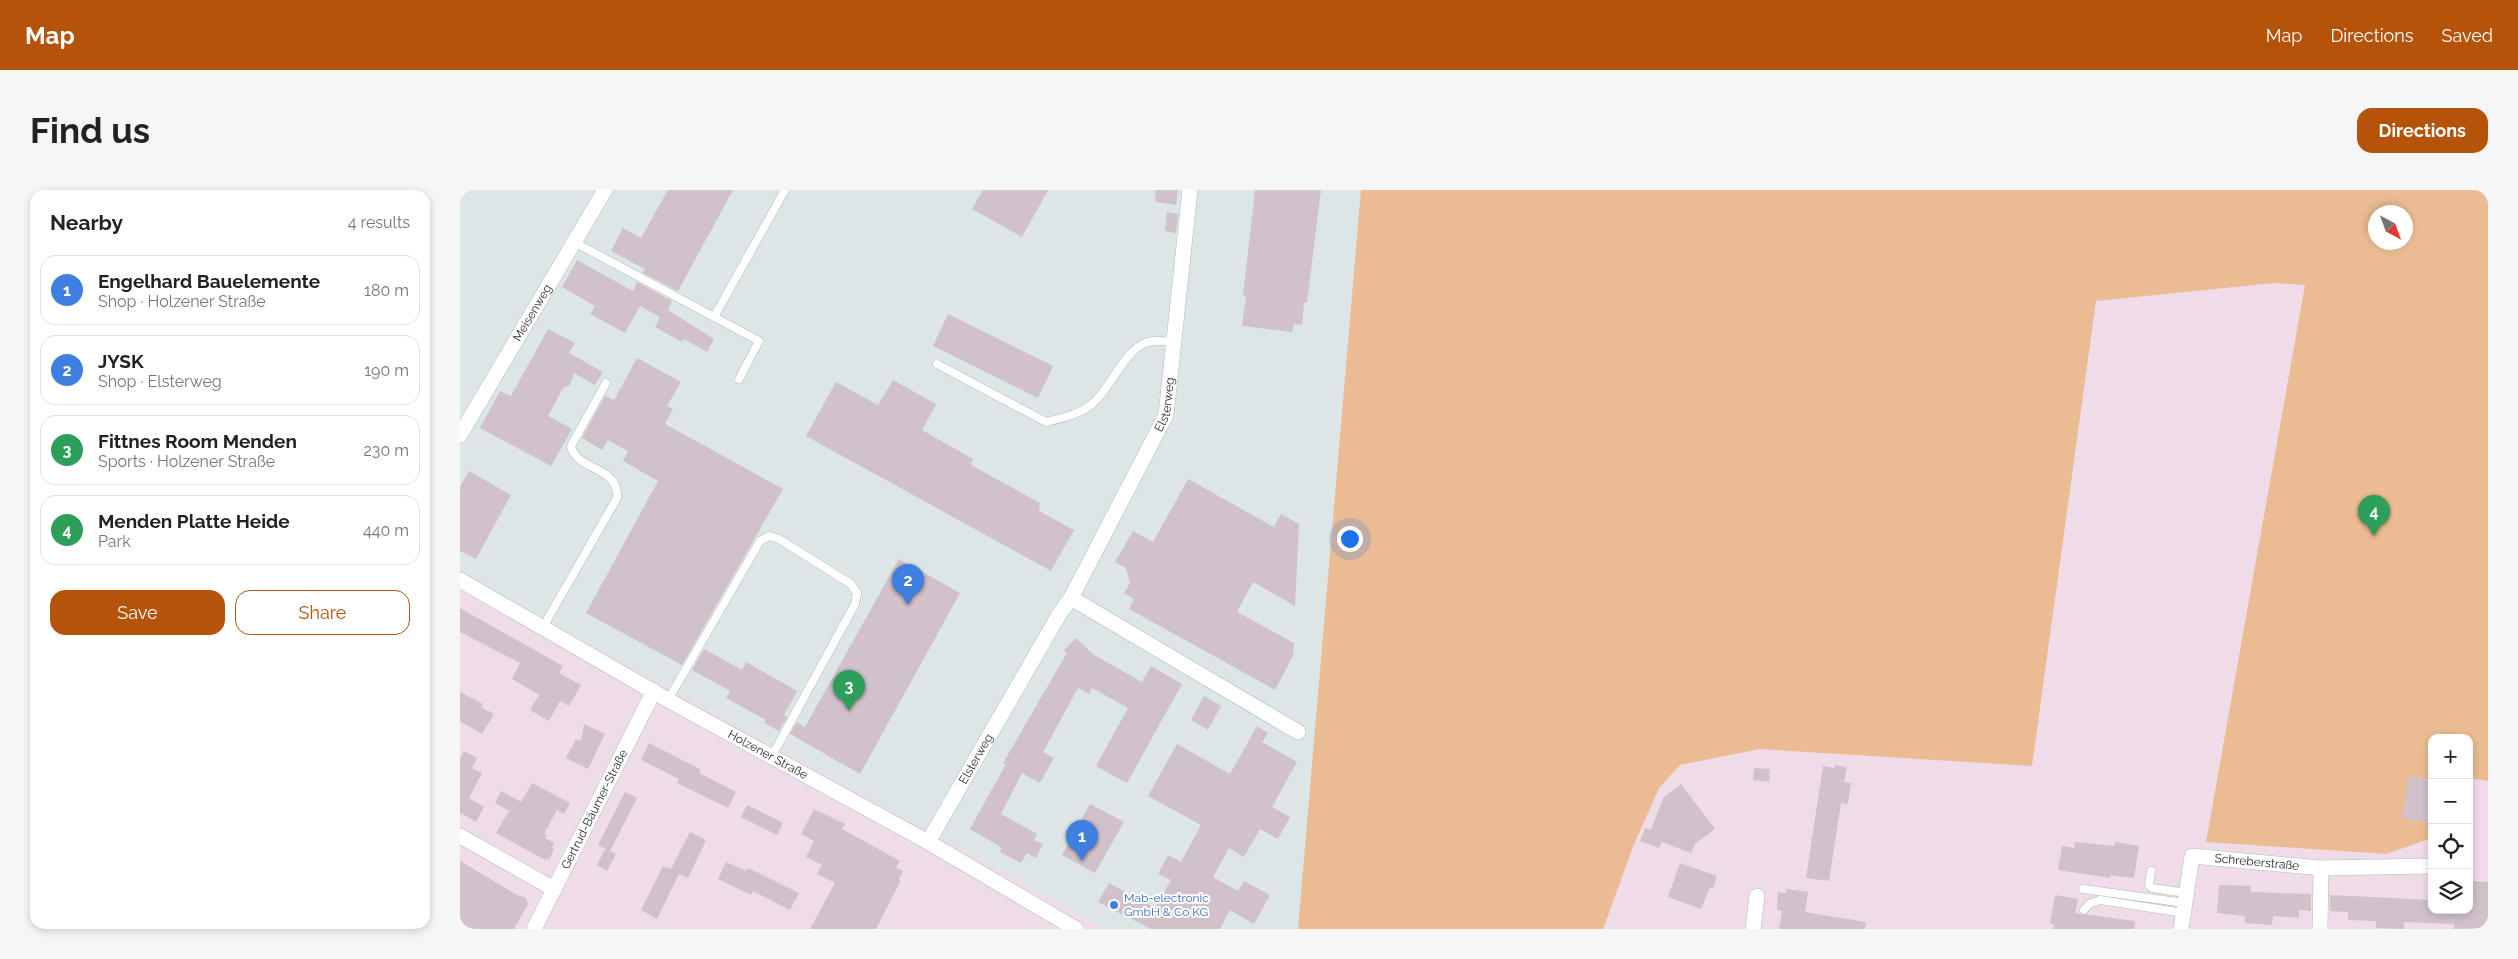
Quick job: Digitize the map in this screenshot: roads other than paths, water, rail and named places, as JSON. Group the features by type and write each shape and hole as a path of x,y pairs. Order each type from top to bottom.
{"street":[{"name":"Meisenweg","path":"460,435 605,190"},
{"name":"Elsterweg","path":"928,842 1060,613 1071,598 1166,415 1190,190"},
{"name":"Holzener Straße","path":"460,580 668,700 928,842 1076,929"},
{"path":"1071,598 1298,732"},
{"name":"Gertrud-Bäumer-Straße","path":"534,929 654,691"},
{"path":"460,836 554,889"},
{"name":"Schreberstraße","path":"2185,903 2192,856 2321,868 2428,866"},
{"path":"2320,929 2321,868"},
{"path":"1752,929 1757,896"},
{"path":"2181,929 2185,903"}],"lane":[{"path":"714,318 785,190"},
{"path":"574,242 759,341 739,379"},
{"path":"937,364 1046,422 1070,416 1092,404 1110,385 1127,358 1140,344 1153,340 1174,343"},
{"path":"544,627 616,498 616,485 612,479 575,455 571,446 606,383"},
{"path":"668,700 760,540 769,536 779,539 851,584 857,594 855,604 772,756"},
{"path":"2151,871 2149,885 2152,888 2185,903"},
{"path":"2083,889 2185,903"},
{"path":"2084,910 2089,904 2100,900 2185,903"}],"place":[{"name":"Menden Platte Heide","path":"2374,536"},
{"name":"JYSK","path":"908,605"},
{"name":"Fittnes Room Menden","path":"849,711"},
{"name":"Engelhard Bauelemente","path":"1082,861"},
{"name":"Mab-electronic GmbH & Co KG","path":"1114,905"}]}
